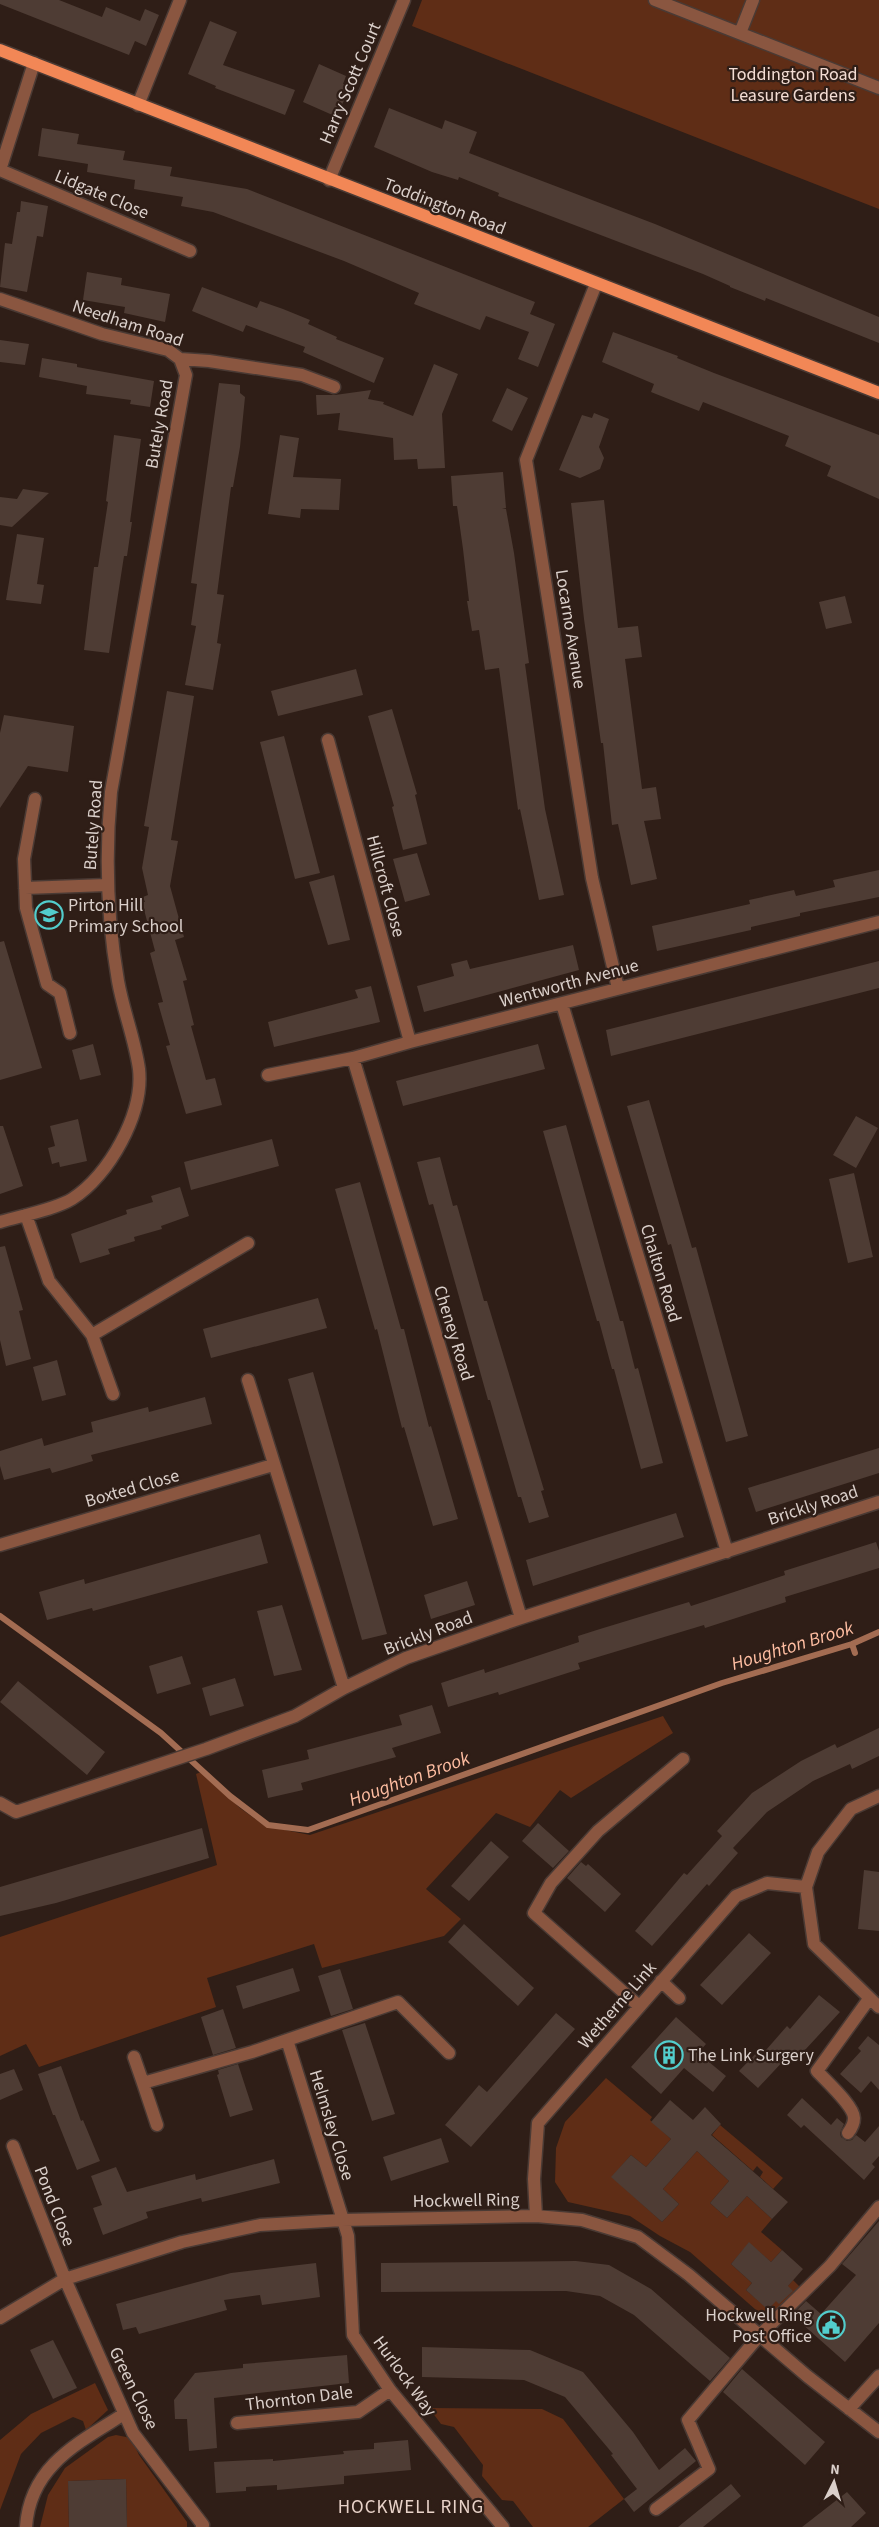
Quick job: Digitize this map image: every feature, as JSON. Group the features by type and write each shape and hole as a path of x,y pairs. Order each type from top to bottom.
{"main road":[{"name":"Toddington Road","path":"0,50 879,394"}],"street":[{"path":"138,105 180,0"},
{"name":"Harry Scott Court","path":"329,180 404,0"},
{"path":"655,0 879,88"},
{"path":"740,33 754,0"},
{"path":"0,170 34,63"},
{"name":"Lidgate Close","path":"0,170 190,251"},
{"name":"Locarno Avenue","path":"596,284 526,460 592,878 618,988"},
{"name":"Needham Road","path":"0,299 102,334 168,350 180,359 278,371 302,376 334,387"},
{"name":"Butely Road","path":"0,1222 72,1199 103,1170 126,1134 138,1098 139,1070 118,980 106,885 111,792 186,375 180,359"},
{"name":"Hillcroft Close","path":"328,740 410,1042"},
{"path":"35,799 24,859 26,908 48,984 60,994 70,1033"},
{"path":"25,888 106,885"},
{"name":"Wentworth Avenue","path":"268,1075 353,1058 879,922"},
{"name":"Chalton Road","path":"562,1004 727,1552"},
{"name":"Cheney Road","path":"353,1058 521,1618"},
{"path":"26,1215 49,1281 92,1335 113,1394"},
{"path":"92,1335 248,1243"},
{"path":"248,1380 344,1688"},
{"name":"Boxted Close","path":"0,1546 273,1465"},
{"name":"Brickly Road","path":"0,1803 16,1812 206,1749 295,1716 344,1688 406,1658 521,1618 879,1502"},
{"path":"639,2006 534,1913 551,1883 598,1831 683,1759"},
{"path":"879,1796 850,1809 818,1852 806,1887 814,1944 879,2008"},
{"name":"Wetherne Link","path":"536,2216 534,2179 538,2124 736,1896 767,1883 806,1887"},
{"path":"661,1981 679,1998"},
{"path":"848,2133 853,2125 854,2117 850,2107 816,2071 869,1999"},
{"path":"143,2083 287,2040 398,2002 449,2053"},
{"name":"Helmsley Close","path":"287,2040 343,2220"},
{"path":"134,2057 156,2125"},
{"name":"Pond Close","path":"13,2146 65,2279"},
{"path":"656,2509 708,2470 688,2420 759,2336 830,2266 879,2207"},
{"name":"Hockwell Ring","path":"0,2318 65,2279 182,2242 260,2225 343,2220 536,2216 582,2220 638,2237 689,2275 759,2336 879,2432"},
{"name":"Hurlock Way","path":"343,2220 348,2236 353,2335 390,2390 503,2527"},
{"name":"Green Close","path":"65,2279 133,2433 203,2525 202,2527"},
{"path":"849,2409 879,2376"},
{"name":"Thornton Dale","path":"237,2423 358,2412 390,2390"},
{"path":"26,2527 33,2493 49,2466 80,2442 124,2414"}],"green space":[{"name":"Toddington Road Leasure Gardens","path":"422,0 879,0 879,209 412,26"},
{"path":"663,1716 673,1733 571,1798 560,1790 530,1827 496,1813 426,1889 461,1919 444,1936 322,1968 314,1944 207,1978 216,2007 39,2067 26,2044 0,2056 0,1937 217,1865 196,1774 201,1772 240,1808 265,1826 310,1835"},
{"path":"606,2078 652,2117 650,2120 671,2139 646,2167 631,2155 612,2177 662,2222 679,2204 663,2189 697,2151 729,2181 710,2203 727,2218 747,2196 772,2219 761,2232 782,2250 771,2262 749,2243 731,2264 752,2283 746,2290 768,2309 793,2280 800,2287 773,2315 764,2317 690,2252 660,2236 630,2216 568,2202 555,2182 556,2148 565,2122"},
{"path":"720,2125 783,2178 773,2189 760,2177 763,2172 757,2166 753,2171 712,2135"},
{"path":"95,2383 108,2410 86,2430 83,2421 73,2417 41,2433 21,2454 0,2510 0,2440 31,2414"},
{"path":"429,2408 542,2409 563,2419 624,2499 588,2527 533,2527 513,2501 502,2500 482,2476 483,2465 454,2427 441,2424"},
{"path":"116,2435 131,2438 139,2455 187,2522 187,2527 127,2527 126,2479 68,2481 69,2527 40,2527 48,2495 65,2468 108,2437"}],"building":[{"path":"0,0 59,0 102,17 106,7 140,21 145,9 159,15 146,46 135,41 129,55 0,4"},
{"path":"210,21 237,32 223,65 295,90 285,115 215,88 216,86 188,74"},
{"path":"319,64 346,76 343,84 350,86 337,117 303,102"},
{"path":"389,108 442,129 445,120 477,132 469,153 655,224 879,317 879,343 766,298 765,301 703,274 498,196 499,193 459,177 458,180 432,172 374,147"},
{"path":"42,128 79,134 77,144 125,151 123,160 172,167 170,176 247,189 535,302 530,314 555,324 538,367 518,359 529,332 486,316 480,330 414,304 419,293 344,261 213,212 181,206 183,197 134,189 135,180 87,172 88,164 38,156"},
{"path":"21,201 48,206 43,237 37,236 27,292 0,287 5,243 12,244 17,212 20,212"},
{"path":"87,272 122,278 121,285 170,294 165,322 124,313 125,307 83,300"},
{"path":"202,287 257,308 260,301 283,309 310,320 308,324 337,337 336,339 384,358 374,383 303,352 305,347 246,325 243,332 192,311"},
{"path":"613,332 678,356 677,358 714,373 879,435 879,499 827,476 831,466 785,446 789,436 703,402 699,411 681,404 651,392 654,384 602,362"},
{"path":"0,340 29,344 25,365 0,362"},
{"path":"42,358 77,364 77,367 154,381 150,407 130,404 131,400 86,394 87,386 39,377"},
{"path":"434,364 458,374 442,414 445,468 418,469 417,459 394,460 393,438 338,430 340,413 317,415 316,395 335,395 371,390 368,399 384,402 383,404 413,416"},
{"path":"219,383 240,385 240,393 245,397 240,447 233,487 231,487 217,594 224,595 217,643 221,644 213,690 185,685 196,626 191,625 197,584 191,583"},
{"path":"507,388 528,398 512,431 492,421"},
{"path":"594,413 609,419 599,447 604,458 600,469 580,478 559,470 582,415 592,418"},
{"path":"114,435 141,439 127,556 124,556 109,653 84,650 94,567 98,567 108,502 106,501"},
{"path":"280,435 299,438 293,477 341,479 339,510 301,509 300,518 268,514"},
{"path":"503,472 506,508 502,509 506,509 514,553 529,663 525,664 545,809 564,895 539,900 520,809 518,810 499,668 485,670 479,630 472,631 457,506 453,506 451,476"},
{"path":"23,489 49,493 12,527 0,525 0,497 17,499"},
{"path":"604,500 618,628 638,626 642,657 625,659 642,789 656,787 661,819 644,821 657,879 631,885 618,824 612,825 603,743 601,743 584,619 571,503"},
{"path":"17,534 44,538 37,584 44,585 41,604 6,600"},
{"path":"845,596 852,623 826,629 819,602"},
{"path":"356,669 363,695 278,716 271,691"},
{"path":"167,691 194,696 171,840 178,841 170,886 184,937 175,940 187,980 183,981 194,1025 191,1026 206,1080 215,1078 222,1105 186,1114 166,1046 170,1045 158,1003 163,1002 150,953 155,951 142,902 145,902 143,897 148,895 142,868 149,827 144,826"},
{"path":"392,709 417,794 415,795 427,844 403,850 392,807 394,806 368,716"},
{"path":"4,715 74,726 68,772 28,766 0,808 0,733"},
{"path":"284,736 320,873 295,879 260,742"},
{"path":"417,853 430,895 405,902 393,859"},
{"path":"879,870 879,897 800,913 800,916 751,927 751,930 657,951 652,926 750,904 749,900 794,890 796,896 835,887 833,880"},
{"path":"334,875 350,940 328,945 309,882"},
{"path":"4,941 42,1068 0,1080 0,942"},
{"path":"573,945 579,970 424,1012 417,986 454,976 451,964 467,960 470,969"},
{"path":"879,961 879,988 611,1056 606,1030"},
{"path":"371,986 380,1022 274,1047 268,1022 358,998 355,990"},
{"path":"93,1044 101,1075 80,1080 72,1050"},
{"path":"538,1044 545,1069 403,1106 396,1081"},
{"path":"649,1100 692,1248 696,1247 748,1436 726,1442 671,1244 668,1245 627,1106"},
{"path":"856,1116 878,1128 856,1168 833,1155"},
{"path":"78,1119 87,1161 60,1167 59,1162 52,1164 48,1148 55,1146 50,1126"},
{"path":"566,1125 620,1321 623,1321 635,1369 638,1368 663,1463 641,1469 614,1369 612,1369 599,1321 597,1321 543,1131"},
{"path":"0,1126 3,1126 23,1186 0,1194"},
{"path":"272,1139 279,1166 191,1190 184,1162"},
{"path":"440,1157 453,1206 457,1205 484,1301 487,1301 544,1490 541,1491 549,1517 529,1523 521,1497 518,1497 490,1400 488,1400 433,1204 429,1205 417,1162"},
{"path":"854,1173 873,1257 848,1263 829,1179"},
{"path":"360,1182 401,1329 404,1329 429,1427 431,1426 458,1519 433,1526 404,1427 402,1428 377,1329 375,1330 335,1189"},
{"path":"180,1187 189,1216 161,1226 162,1229 134,1237 135,1241 108,1249 110,1254 80,1263 71,1234 127,1214 126,1210 153,1202 151,1196"},
{"path":"5,1246 23,1310 19,1311 31,1359 6,1366 0,1340 0,1247"},
{"path":"318,1298 327,1328 211,1358 203,1329"},
{"path":"57,1360 66,1395 42,1401 33,1367"},
{"path":"313,1372 387,1634 362,1640 288,1379"},
{"path":"205,1397 212,1424 91,1455 93,1461 52,1473 50,1468 4,1480 0,1466 0,1451 42,1438 44,1446 93,1432 91,1422 148,1407 149,1412"},
{"path":"879,1448 879,1473 756,1512 748,1488"},
{"path":"676,1513 684,1537 533,1586 526,1560"},
{"path":"260,1534 268,1563 93,1611 92,1608 47,1620 39,1592 84,1579 85,1584"},
{"path":"876,1542 879,1551 879,1568 785,1597 786,1602 705,1628 704,1625 578,1663 580,1669 499,1695 498,1692 448,1707 441,1683 484,1669 485,1673 579,1642 578,1636 689,1602 691,1606 785,1575 784,1571"},
{"path":"467,1581 475,1605 431,1619 424,1595"},
{"path":"282,1605 302,1670 274,1676 257,1611"},
{"path":"182,1656 191,1684 157,1694 149,1666"},
{"path":"235,1678 244,1706 210,1716 202,1688"},
{"path":"18,1681 105,1752 87,1775 0,1702"},
{"path":"432,1705 441,1733 392,1748 396,1757 301,1783 303,1790 268,1798 262,1770 309,1759 307,1750 402,1725 399,1715"},
{"path":"879,1728 879,1756 852,1769 850,1764 813,1781 767,1812 733,1848 738,1853 709,1886 707,1884 652,1946 635,1931 684,1873 687,1875 722,1836 717,1831 752,1793 801,1761 835,1744 837,1748"},
{"path":"538,1823 569,1851 553,1868 522,1841"},
{"path":"202,1828 209,1858 56,1903 0,1916 0,1887"},
{"path":"491,1841 509,1857 469,1901 451,1886"},
{"path":"581,1862 586,1866 588,1864 621,1894 605,1912 567,1878"},
{"path":"864,1870 879,1872 879,1931 858,1929"},
{"path":"464,1924 534,1988 518,2006 448,1942"},
{"path":"749,1933 771,1953 722,2005 700,1985"},
{"path":"293,1968 300,1991 243,2009 236,1986"},
{"path":"340,1969 353,2009 331,2016 318,1976"},
{"path":"819,1995 840,2012 793,2063 787,2057 758,2088 739,2071 762,2047 766,2050 787,2026 790,2029"},
{"path":"223,2009 236,2048 213,2055 201,2017"},
{"path":"556,2013 575,2029 471,2147 445,2125 479,2085 487,2092"},
{"name":"The Link Surgery","path":"676,2017 706,2044 698,2053 726,2076 713,2092 684,2068 661,2094 631,2067"},
{"path":"365,2023 395,2114 372,2121 342,2030"},
{"path":"868,2036 879,2045 879,2090 871,2081 861,2093 840,2074 861,2051 858,2048"},
{"path":"238,2064 253,2110 230,2117 217,2075 219,2074 218,2070"},
{"path":"61,2066 81,2121 83,2120 100,2161 77,2170 55,2115 53,2115 38,2074"},
{"path":"14,2069 23,2090 0,2100 0,2074"},
{"path":"802,2098 831,2125 837,2118 844,2124 840,2133 841,2137 847,2141 852,2140 856,2135 865,2142 879,2126 879,2156 872,2164 875,2167 864,2180 804,2125 801,2128 787,2115"},
{"path":"670,2100 693,2120 705,2107 721,2124 711,2135 788,2202 772,2219 747,2196 727,2218 710,2203 729,2181 697,2151 663,2189 679,2204 662,2222 611,2177 631,2155 646,2167 671,2139 651,2122"},
{"path":"441,2138 449,2162 391,2181 383,2157"},
{"path":"274,2159 280,2183 202,2202 201,2198 146,2212 148,2218 103,2235 93,2208 102,2205 91,2176 116,2167 127,2192 195,2174 196,2180"},
{"path":"879,2221 879,2323 845,2362 792,2315 806,2301 821,2314 856,2275 842,2264"},
{"path":"749,2242 771,2262 782,2250 803,2269 788,2286 793,2291 779,2304 776,2301 768,2310 746,2290 752,2283 731,2264"},
{"path":"576,2261 609,2265 651,2289 730,2358 710,2381 634,2315 600,2296 566,2291 381,2292 381,2263"},
{"path":"316,2263 320,2297 262,2305 260,2295 224,2300 227,2310 139,2334 136,2327 123,2330 116,2304 231,2273"},
{"path":"53,2340 77,2388 53,2399 30,2350"},
{"path":"422,2347 530,2350 583,2372 633,2432 659,2470 685,2448 696,2461 634,2512 624,2499 637,2489 611,2455 613,2454 565,2397 524,2380 422,2377"},
{"path":"347,2355 349,2383 214,2398 217,2448 189,2451 187,2419 175,2419 174,2400 195,2373 243,2368 243,2364"},
{"path":"742,2369 825,2442 805,2465 723,2392"},
{"path":"408,2440 411,2470 344,2476 344,2484 277,2490 277,2485 246,2487 246,2491 216,2493 214,2462 273,2459 273,2461 344,2454 343,2451 374,2449 374,2443"},
{"path":"126,2479 127,2527 69,2527 68,2481"},
{"path":"731,2484 741,2496 703,2527 678,2527"},
{"path":"847,2492 866,2513 851,2527 802,2527"}],"waterway":[{"name":"Houghton Brook","path":"0,1616 161,1733 230,1796 268,1825 308,1830 722,1683 852,1644 879,1632"},
{"path":"852,1644 855,1653"}],"place":[{"name":"Pirton Hill Primary School","path":"49,915"},
{"name":"The Link Surgery","path":"669,2055"},
{"name":"Hockwell Ring Post Office","path":"831,2325"}],"district":[{"name":"HOCKWELL RING","path":"411,2506"}]}
